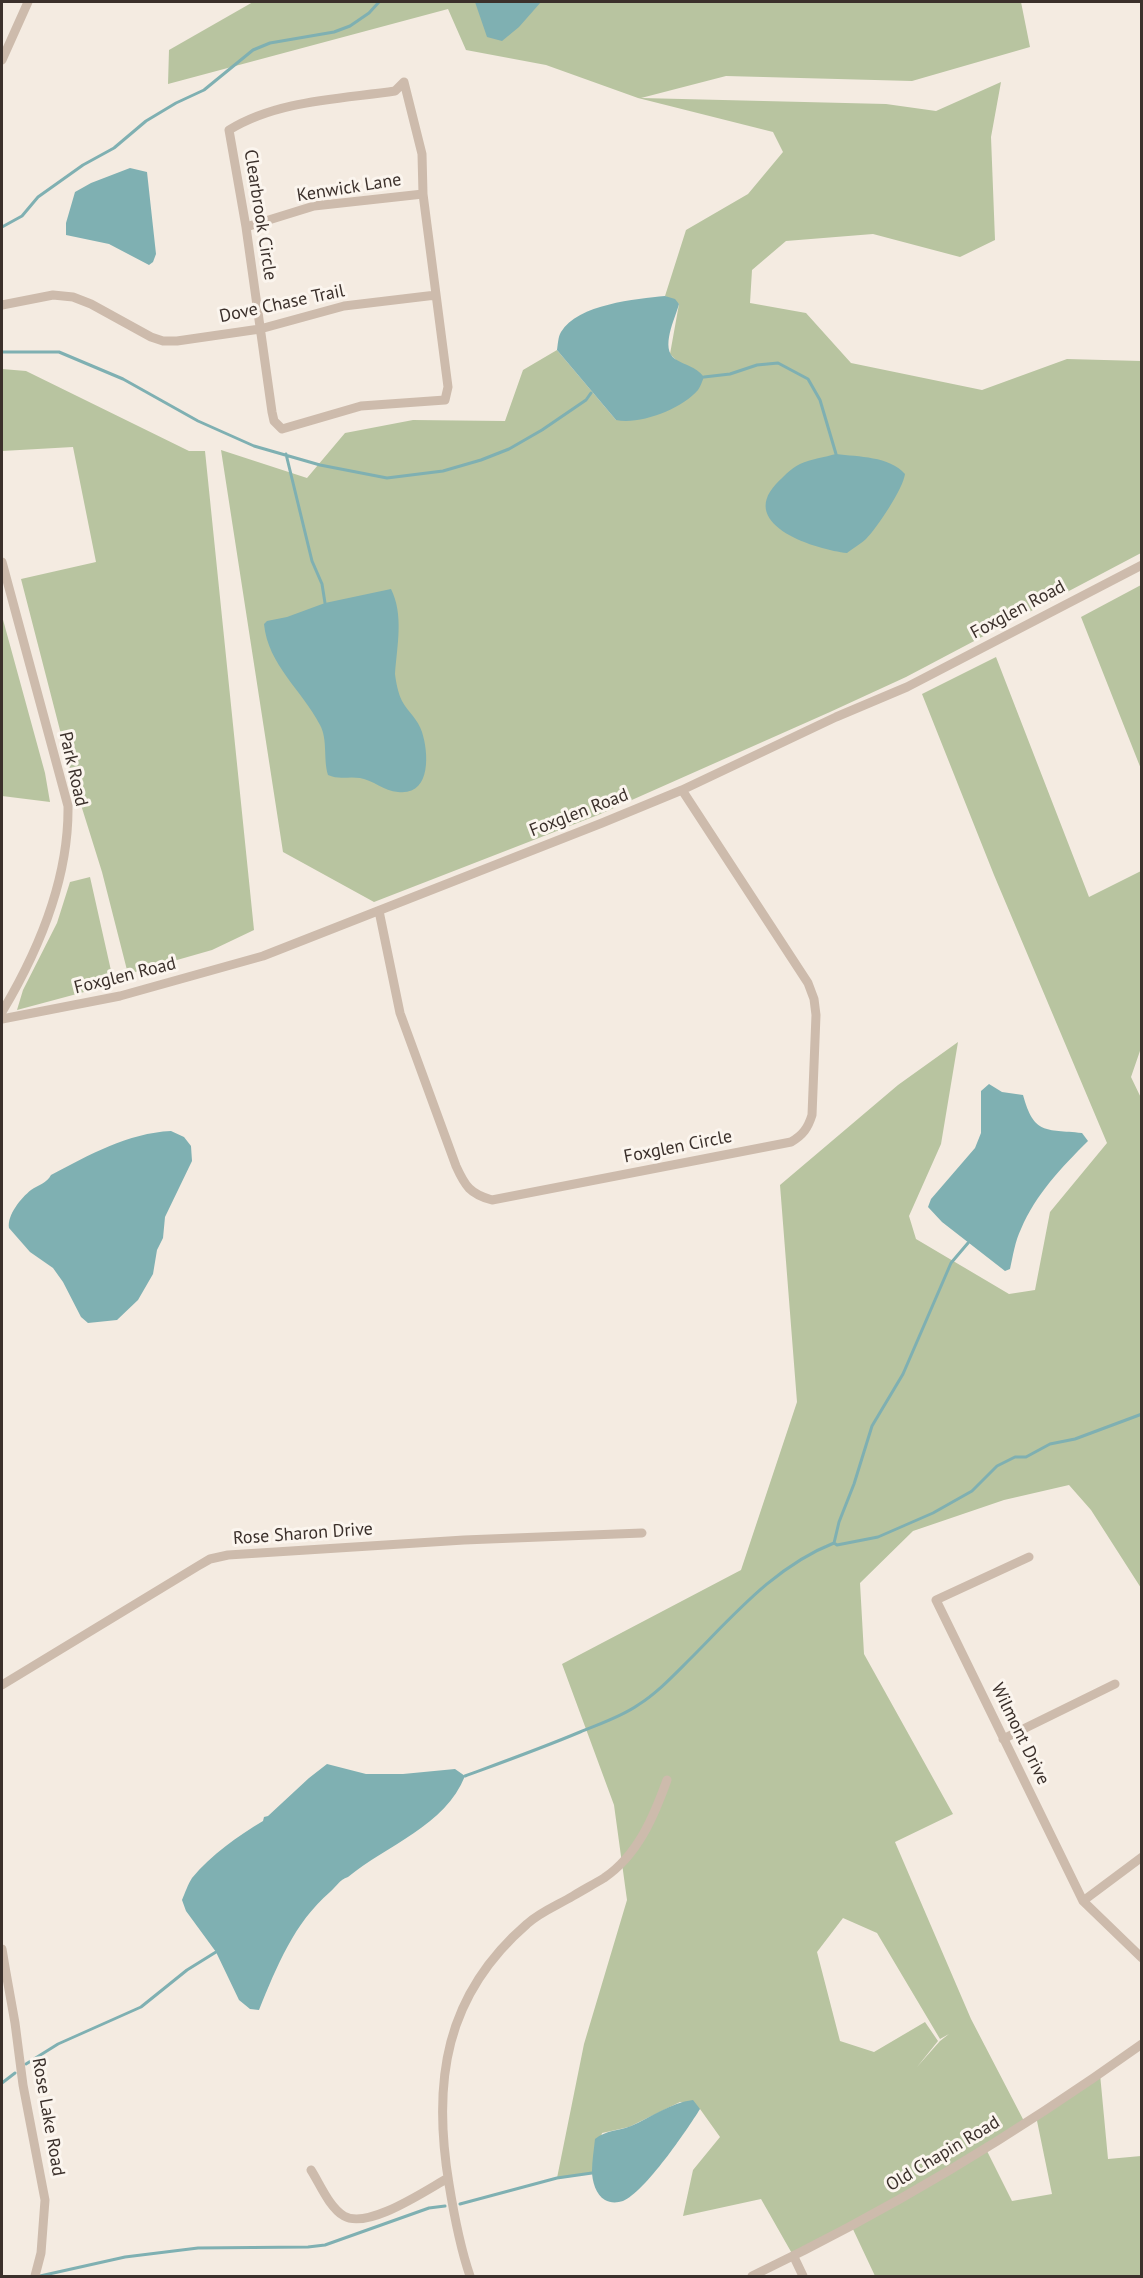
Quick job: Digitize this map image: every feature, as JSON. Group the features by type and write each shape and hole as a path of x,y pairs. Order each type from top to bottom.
{"street":[{"path":"2,60 28,2"},
{"name":"Clearbrook Circle","path":"404,82 422,154 423,194 448,387 445,400 361,406 282,429 274,422 272,412 246,227 229,130 244,120 287,107 395,91 404,82"},
{"name":"Kenwick Lane","path":"246,227 314,206 423,194"},
{"name":"Dove Chase Trail","path":"2,305 54,295 73,297 91,304 151,337 163,341 177,341 260,329 344,306 436,295"},
{"name":"Park Road","path":"2,562 68,806 68,827 64,860 42,931 19,984 2,1012"},
{"name":"Foxglen Road","path":"2,1019 120,996 220,969 263,956 379,911 682,790 836,717 907,687 1142,565"},
{"name":"Foxglen Circle","path":"379,911 400,1013 456,1166 469,1189 478,1196 492,1200 791,1142 801,1136 812,1115 816,1015 814,999 808,983 682,790"},
{"name":"Rose Sharon Drive","path":"2,1685 204,1563 228,1554 464,1540 642,1533"},
{"name":"Wilmont Drive","path":"1029,1557 936,1600 1083,1901 1142,1958"},
{"path":"1003,1738 1114,1684"},
{"path":"470,2277 453,2212 443,2140 444,2074 452,2032 469,1993 493,1958 527,1924 605,1877 628,1855 656,1813 667,1780"},
{"path":"1083,1901 1142,1857"},
{"path":"2,1949 3,1966"},
{"name":"Rose Lake Road","path":"3,1966 45,2200 40,2253 35,2277"},
{"name":"Old Chapin Road","path":"752,2277 875,2214 953,2169 1074,2092 1142,2044"},
{"path":"311,2170 334,2207 344,2216 355,2219 370,2217 393,2208 448,2178"},
{"path":"794,2257 803,2277"}],"green space":[{"path":"253,2 1021,2 1030,47 912,81 726,76 641,98 886,104 936,111 1001,82 991,137 995,240 960,257 873,234 786,241 752,270 750,303 806,313 851,363 982,390 1067,359 1141,361 1141,553 906,677 830,712 598,815 374,902 283,852 221,450 307,478 345,433 413,420 505,421 523,370 557,350 616,420 676,360 670,354 679,304 665,296 686,230 748,194 783,152 773,132 638,98 546,65 466,50 448,9 168,84 169,50"},
{"path":"2,369 26,371 189,451 205,451 254,930 212,950 128,974 102,872 71,773 21,579 96,562 73,447 2,451"},
{"path":"1141,585 1141,769 1081,617"},
{"path":"2,616 45,773 50,802 2,796"},
{"path":"996,657 1089,897 1141,871 1141,1048 1131,1077 1142,1100 1141,1588 1091,1510 1069,1485 1004,1500 913,1531 860,1583 864,1654 953,1814 895,1842 971,2019 1025,2123 986,2149 1012,2201 1052,2194 1036,2116 1100,2074 1108,2159 1141,2156 1141,2276 875,2276 851,2225 794,2257 761,2199 683,2216 693,2170 720,2137 700,2109 680,2102 629,2127 602,2133 592,2173 557,2178 584,2044 627,1900 614,1805 562,1664 741,1570 797,1402 780,1185 898,1085 958,1042 941,1144 909,1216 916,1239 1009,1294 1035,1290 1050,1212 1107,1143 994,875 922,694","holes":["843,1918 877,1933 940,2039 949,2034 917,2067 938,2041 925,2022 874,2052 840,2041 817,1952"]},
{"path":"90,877 114,984 17,1010 23,990 57,923 70,882"}],"water":[{"path":"475,2 541,2 519,27 502,41 487,37"},
{"path":"130,168 147,172 156,254 149,265 109,244 66,235 66,223 75,192 91,183"},
{"path":"665,296 675,299 679,304 670,333 671,354 675,359 694,368 704,377 698,390 691,397 671,409 648,418 616,420 557,350 560,334 569,323 594,309 624,301"},
{"path":"836,454 882,461 891,464 905,474 895,498 871,534 847,553 818,547 786,533 774,523 767,512 767,499 776,484 790,471 804,462"},
{"path":"391,589 399,620 395,674 399,695 420,727 426,751 422,781 409,791 398,792 360,778 328,775 324,737 320,725 279,665 267,639 264,624 267,621 287,617 325,603"},
{"path":"989,1084 1002,1092 1023,1095 1032,1117 1043,1128 1082,1133 1088,1141 1059,1171 1034,1204 1019,1234 1010,1269 1005,1271 942,1222 928,1207 931,1199 975,1148 981,1133 981,1091"},
{"path":"171,1131 184,1137 191,1146 192,1161 165,1217 163,1238 157,1250 153,1274 138,1300 117,1320 88,1323 81,1317 53,1268 30,1252 9,1228 12,1212 31,1190 45,1182 51,1175 80,1160 109,1146 139,1136"},
{"path":"327,1764 366,1774 403,1774 455,1769 465,1776 456,1793 444,1808 429,1821 342,1880 317,1904 296,1931 259,2010 250,2009 239,2000 216,1952 186,1911 182,1900 192,1878 216,1854 263,1821 264,1817 268,1816"},
{"path":"693,2100 700,2109 665,2160 642,2186 623,2201 611,2202 602,2198 595,2187 592,2175 595,2139 608,2132 631,2126 677,2104"}],"waterway":[{"path":"2,227 22,216 38,197 83,165 114,148 146,121 204,90 253,50 270,43 334,32 350,26 369,13 379,2"},
{"path":"2,352 59,352 123,379 198,421 254,446 320,465 387,478 443,471 509,449 586,400 591,393"},
{"path":"704,377 730,374 757,365 778,363 808,379 820,400 836,454"},
{"path":"286,454 312,561 322,584 325,603"},
{"path":"834,1543 872,1426 903,1374 951,1263 968,1243"},
{"path":"465,1776 566,1738 631,1709 665,1684 756,1594 793,1565 813,1553 834,1543 837,1545 878,1537 933,1513 972,1491 997,1466 1015,1457 1026,1457 1050,1444 1075,1439 1142,1414"},
{"path":"26,2064 58,2044 141,2007 187,1970 216,1952"},
{"path":"2,2083 15,2073"},
{"path":"460,2204 557,2178 592,2173"},
{"path":"40,2276 125,2257 198,2248 325,2245 429,2208 445,2206"}]}
